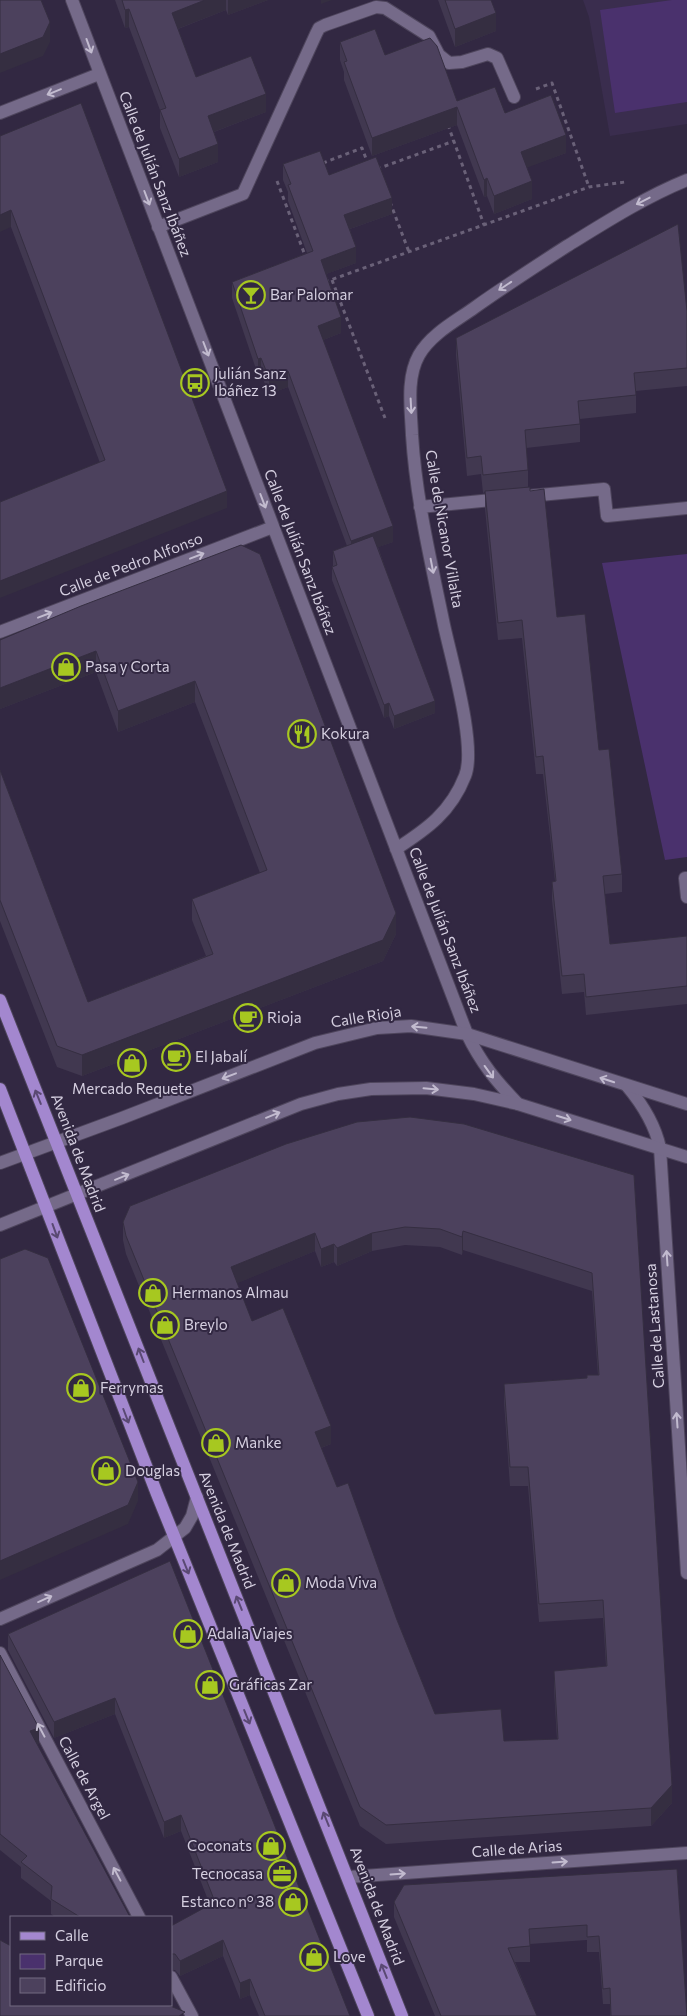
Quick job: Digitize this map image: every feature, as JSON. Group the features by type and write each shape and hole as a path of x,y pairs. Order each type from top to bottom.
{"main road":[{"name":"Avenida de Madrid","path":"0,1000 402,2016"},
{"path":"0,1089 174,1537 368,2016"}],"street":[{"name":"Calle de Julián Sanz Ibáñez","path":"72,0 467,1034 479,1058 493,1078 518,1104"},
{"path":"158,227 242,194 316,34 319,28 325,25 376,7 385,8 429,36 440,55 449,63 462,62 488,54 497,58 514,97"},
{"path":"0,113 99,74"},
{"name":"Calle de Nicanor Villalta","path":"396,850 426,829 451,805 466,774 468,744 459,690 420,507 413,456 410,398 412,374 419,355 430,340 504,287 635,205 687,180"},
{"path":"420,507 604,489 607,516 687,508"},
{"name":"Calle de Pedro Alfonso","path":"0,632 273,527"},
{"path":"687,878 685,878 687,897"},
{"name":"Calle Rioja","path":"0,1163 122,1118 314,1043 377,1028 411,1026 467,1034 687,1104"},
{"name":"Calle de Lastanosa","path":"627,1086 640,1102 653,1126 660,1148 687,1573"},
{"path":"0,1225 301,1104 338,1094 371,1089 426,1088 474,1094 518,1104 687,1157"},
{"path":"0,1619 157,1550 185,1528 192,1516 197,1497"},
{"name":"Calle de Argel","path":"0,1653 139,1916"},
{"name":"Calle de Arias","path":"349,1878 687,1853"},
{"path":"172,1980 192,2016"}],"path":[{"path":"514,97 552,83 589,187"},
{"path":"446,121 484,225"},
{"path":"319,165 362,148 372,171 454,141"},
{"path":"378,168 382,178"},
{"path":"286,178 277,181 306,259"},
{"path":"324,282 589,187 628,182"},
{"path":"388,196 409,252"},
{"path":"332,280 388,425"}],"shaded area":[{"path":"583,0 687,0 687,124 610,136 589,17"}],"green space":[{"path":"672,0 687,0 687,102 615,113 600,10"},
{"path":"687,554 687,857 665,860 602,563"}],"building":[{"path":"0,0 41,0 50,22 43,37 0,54"},
{"path":"122,0 205,0 172,13 196,77 251,56 266,94 208,116 218,144 179,159 160,110 166,108 129,9 125,10"},
{"path":"445,0 491,0 496,13 455,29"},
{"path":"375,29 385,55 430,38 437,46 457,101 495,87 505,113 551,95 566,135 521,152 532,181 494,196 487,178 484,180 457,107 372,138 344,62 347,61 340,42"},
{"path":"81,103 227,491 0,581 0,502 105,460 11,210 0,215 0,136"},
{"path":"320,151 329,175 376,157 392,198 344,215 356,247 321,260 341,317 318,326 393,526 351,541 288,371 269,378 261,358 258,359 232,282 313,251 288,185 291,184 283,164"},
{"path":"678,224 687,311 687,368 634,373 636,395 578,401 580,424 525,430 528,470 483,475 481,456 467,458 456,338"},
{"path":"530,487 530,491 544,489 557,617 585,614 599,750 609,749 622,874 603,876 610,944 687,936 687,986 586,997 584,974 562,976 552,882 556,881 543,756 536,757 522,620 498,623 485,491"},
{"path":"373,536 435,701 394,716 389,703 384,705 332,567 337,565 333,551"},
{"path":"241,545 260,554 396,913 383,940 82,1055 57,1046 0,900 0,770 88,1002 213,954 192,899 267,870 195,681 118,711 96,651 0,688 0,640 81,606"},
{"path":"410,1117 464,1124 634,1175 672,1785 651,1808 386,1825 360,1807 126,1236 123,1222 130,1206 286,1144 357,1122","holes":["405,1227 440,1229 462,1237 463,1231 592,1273 599,1375 587,1375 587,1378 504,1384 510,1467 528,1467 539,1604 603,1600 607,1666 554,1671 558,1739 504,1741 501,1709 435,1714 397,1620 348,1483 337,1487 315,1432 331,1426 283,1308 252,1321 231,1267 315,1233 321,1249 334,1244 337,1248 372,1233"]},
{"path":"25,1249 48,1258 138,1482 128,1505 0,1561 0,1259"},
{"path":"170,1561 350,2016 265,2016 250,1979 240,1983 223,1940 180,1961 175,1954 172,1954 172,1925 215,1902 181,1815 164,1822 115,1698 54,1722 8,1634"},
{"path":"0,1655 39,1728 30,1731 129,1916 78,1916 51,1899 52,1886 21,1862 27,1856 0,1834"},
{"path":"677,1869 687,2016 611,2016 610,1988 603,1989 599,1936 587,1937 587,1925 529,1929 530,1946 508,1948 537,2016 441,2016 394,1902 404,1885"},
{"path":"0,1940 10,1945 10,2006 170,2006 185,2012 179,2016 0,2016"}],"place":[{"name":"Bar Palomar","path":"251,295"},
{"name":"Julián Sanz Ibáñez 13","path":"195,383"},
{"name":"Pasa y Corta","path":"66,667"},
{"name":"Kokura","path":"302,734"},
{"name":"Rioja","path":"248,1018"},
{"name":"El Jabalí","path":"176,1057"},
{"name":"Mercado Requete","path":"132,1063"},
{"name":"Hermanos Almau","path":"153,1293"},
{"name":"Breylo","path":"165,1325"},
{"name":"Ferrymas","path":"81,1388"},
{"name":"Manke","path":"216,1443"},
{"name":"Douglas","path":"106,1471"},
{"name":"Moda Viva","path":"286,1583"},
{"name":"Adalia Viajes","path":"188,1634"},
{"name":"Gráficas Zar","path":"210,1685"},
{"name":"Coconats","path":"271,1846"},
{"name":"Tecnocasa","path":"282,1874"},
{"name":"Estanco nº 38","path":"293,1902"},
{"name":"Love","path":"314,1957"}]}
